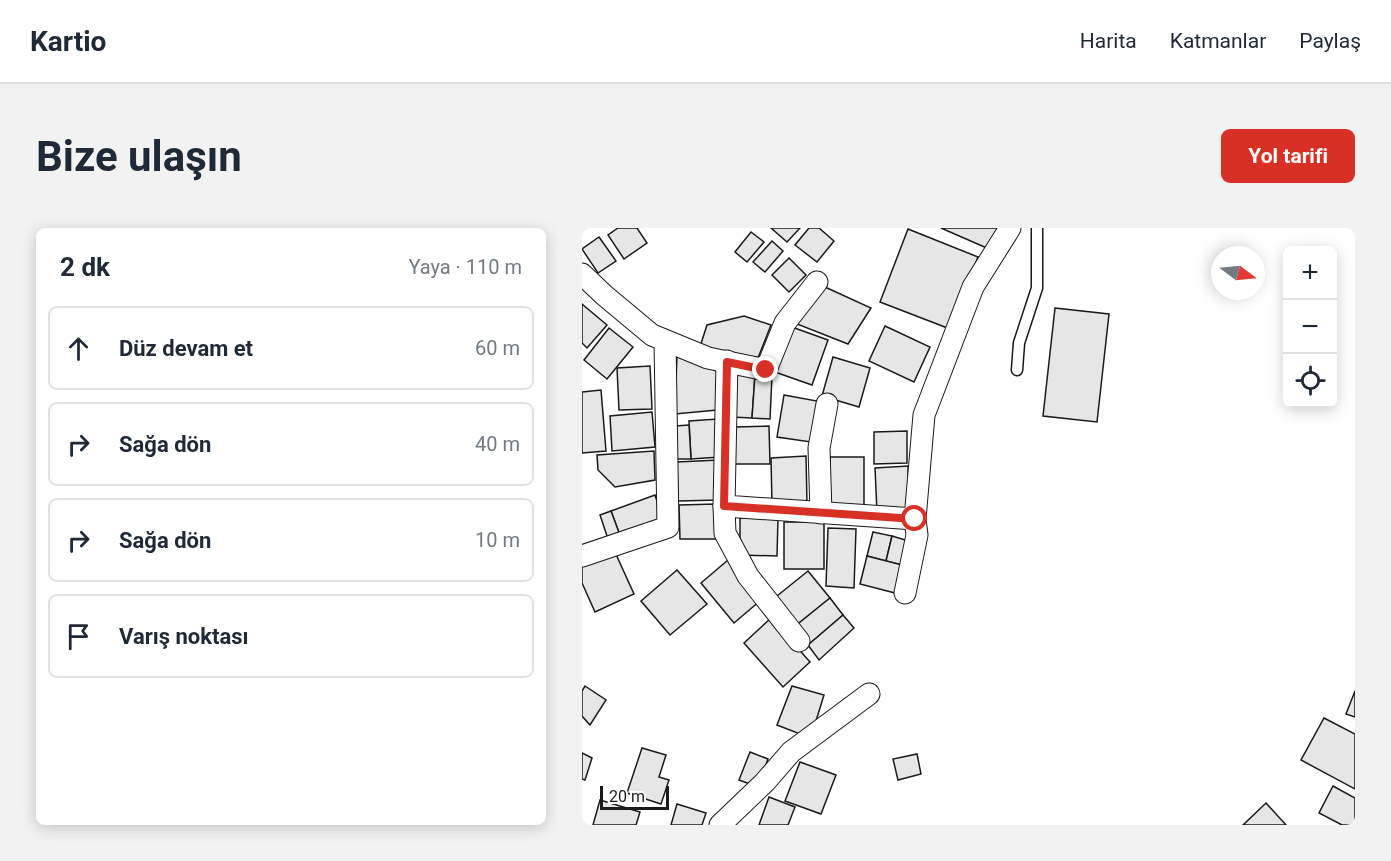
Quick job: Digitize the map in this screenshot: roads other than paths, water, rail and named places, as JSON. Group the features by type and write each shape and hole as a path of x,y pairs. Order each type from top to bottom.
{"street":[{"path":"905,593 917,535 915,519 924,416 973,287 1010,228"},
{"path":"582,274 652,335 708,358 766,370 785,323 817,282"},
{"path":"582,556 668,527 665,340"},
{"path":"727,362 725,533 748,576 799,641"},
{"path":"821,513 819,448 827,404"},
{"path":"724,506 915,519"},
{"path":"720,825 765,782 791,752 869,694"}],"lane":[{"path":"1017,370 1019,343 1037,288 1037,228"}]}
